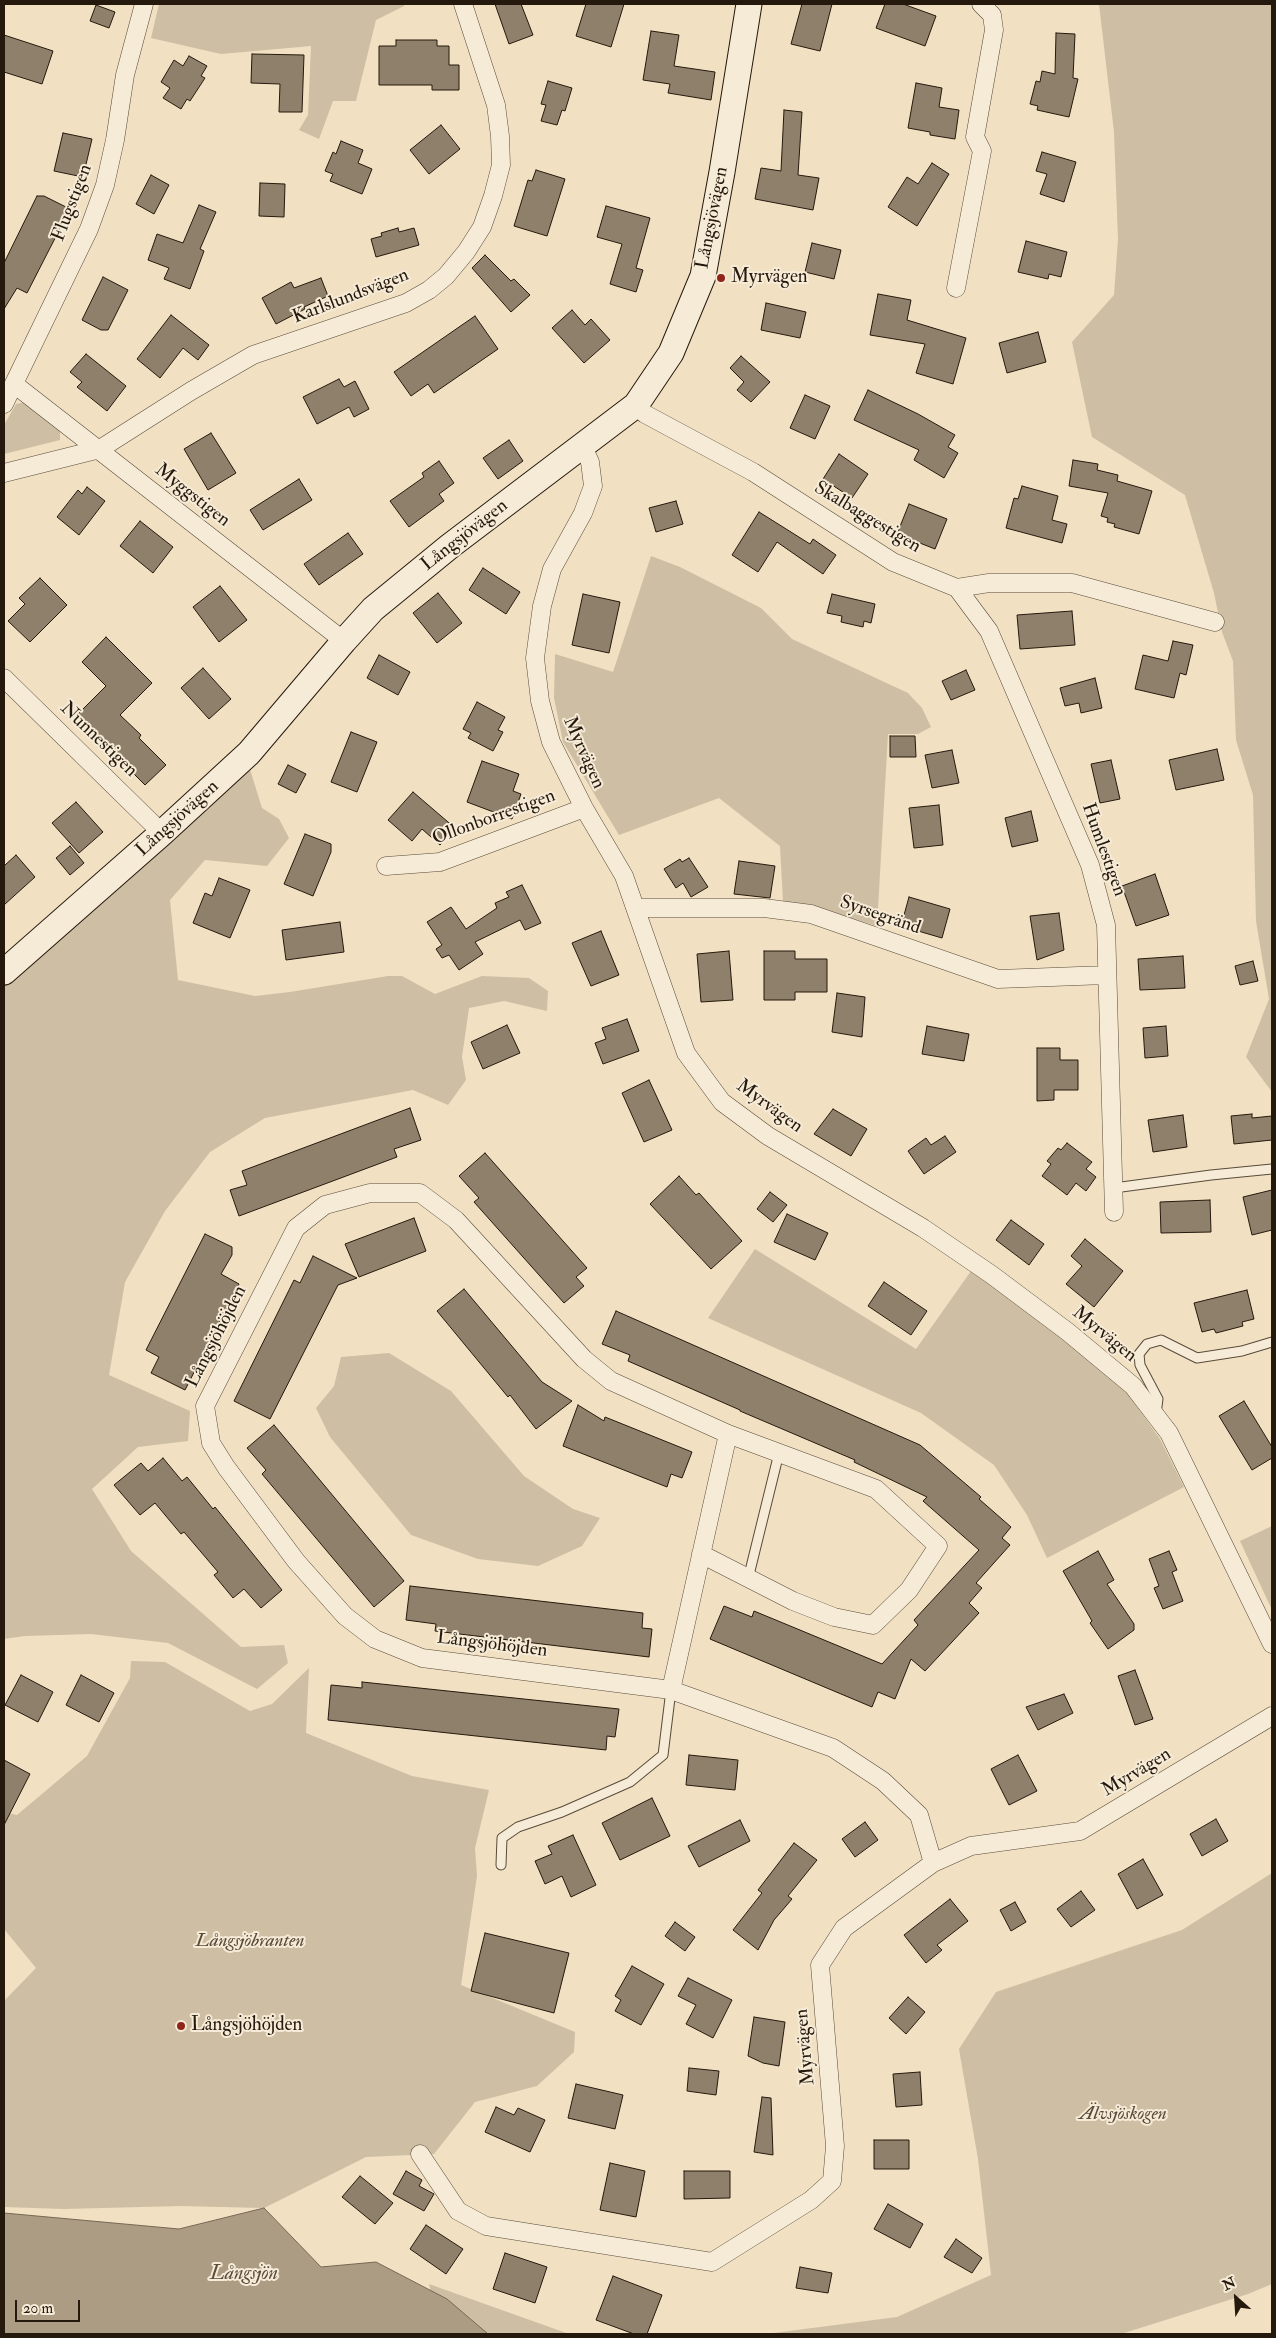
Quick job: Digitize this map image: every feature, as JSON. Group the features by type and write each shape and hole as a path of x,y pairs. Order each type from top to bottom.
{"street":[{"name":"Flugstigen","path":"4,404 89,229 105,186 115,140 125,75 144,4"},
{"name":"Karlslundsvägen","path":"4,473 100,449 182,396 253,355 406,303 429,290 446,276 466,252 482,228 501,165 496,105 463,4"},
{"name":"Långsjövägen","path":"4,972 162,833 249,753 373,609 450,546 636,405 671,353 703,276 722,172 748,4"},
{"path":"956,288 982,151 975,137 994,30 992,15 982,4"},
{"name":"Myggstigen","path":"14,384 100,449 344,641"},
{"name":"Skalbaggestigen","path":"636,405 645,414 752,472 893,562 957,588"},
{"name":"Myrvägen","path":"583,447 590,462 593,486 583,513 552,569 542,606 535,658 540,701 551,742 584,808 624,876 637,908 686,1053 722,1102 768,1136 923,1228 992,1275 1068,1332 1133,1386 1169,1433 1272,1644"},
{"path":"957,588 989,583 1072,584 1215,622"},
{"name":"Humlestigen","path":"957,588 989,631 1090,865 1106,925 1114,1212"},
{"name":"Nunnestigen","path":"4,678 162,833"},
{"name":"Ollonborrestigen","path":"386,866 440,862 584,808"},
{"name":"Syrsegränd","path":"637,908 764,908 811,914 998,979 1106,976"},
{"name":"Långsjöhöjden","path":"701,1554 748,1579 834,1617 873,1624 909,1590 938,1546 876,1489 728,1434 612,1381 584,1359 456,1220 420,1193 370,1193 325,1205 296,1228 206,1406 211,1443 226,1467 296,1560 345,1616 374,1639 422,1658 671,1690 833,1748 883,1781 919,1815 933,1863"},
{"path":"671,1690 728,1434"},
{"name":"Myrvägen","path":"420,2154 458,2211 486,2226 712,2262 812,2200 832,2181 835,2146 820,1964 844,1928 933,1863 971,1846 1080,1831 1272,1716"}],"lane":[{"path":"1114,1188 1211,1175 1272,1170"},
{"path":"1156,1414 1158,1399 1140,1365 1139,1354 1147,1344 1161,1340 1196,1358 1242,1351 1272,1342"},
{"path":"748,1579 779,1453"},
{"path":"501,1866 502,1838 518,1827 562,1812 630,1782 663,1754 671,1690"}],"green space":[{"path":"159,4 404,4 404,6 376,20 356,101 333,101 319,139 299,130 308,115 311,46 221,54 151,38"},
{"path":"1099,4 1272,4 1272,1092 1246,1057 1269,999 1256,921 1253,795 1236,740 1233,661 1222,632 1214,593 1185,495 1092,437 1072,342 1114,295 1118,239 1114,132"},
{"path":"26,402 60,428 60,440 4,454 4,425 16,404"},
{"path":"651,556 680,567 761,608 792,639 908,693 922,708 931,727 918,734 888,734 877,926 808,905 783,902 780,846 719,798 619,835 563,742 554,698 555,654 613,672"},
{"path":"248,763 262,808 279,819 289,838 267,866 205,860 170,900 178,980 255,996 388,976 402,976 435,994 482,976 529,978 548,991 547,1011 504,1001 469,1008 462,1057 466,1080 448,1105 413,1090 265,1118 210,1152 165,1211 125,1282 109,1375 190,1411 188,1441 138,1447 92,1489 131,1551 241,1647 284,1645 288,1663 257,1689 168,1643 91,1634 25,1636 4,1639 4,982"},
{"path":"755,1249 916,1349 971,1271 1079,1350 1127,1393 1160,1439 1184,1487 1047,1558 1027,1515 994,1465 921,1413 708,1318"},
{"path":"389,1353 451,1391 524,1476 573,1509 600,1518 582,1546 538,1566 478,1559 411,1535 330,1437 316,1408 334,1386 341,1357"},
{"path":"1272,1526 1272,1610 1240,1541"},
{"name":"Långsjöbranten","path":"131,1661 165,1662 250,1711 272,1704 309,1668 306,1733 412,1776 489,1790 475,1848 477,1876 461,1985 575,2032 574,2052 537,2086 475,2102 434,2154 366,2157 264,2208 181,2206 64,2209 4,2207 4,2001 36,1968 4,1929 4,1812 17,1815 87,1756 130,1678"},
{"name":"Älvsjöskogen","path":"1272,1873 1272,2284 1248,2294 1121,2334 766,2334 897,2317 991,2275 978,2159 959,2049 996,1992 1182,1930"},
{"path":"429,2284 569,2334 440,2334"}],"water":[{"name":"Långsjön","path":"264,2208 321,2267 376,2262 447,2299 488,2334 4,2334 4,2213 179,2229"}],"building":[{"path":"495,4 521,4 533,35 509,44"},
{"path":"586,4 624,4 611,47 576,36"},
{"path":"802,4 832,4 820,51 791,44"},
{"path":"885,4 903,4 936,16 925,46 876,28"},
{"path":"96,5 115,12 109,28 90,21"},
{"path":"651,31 679,35 674,66 715,72 711,100 668,93 670,84 643,80"},
{"path":"1056,33 1075,34 1073,78 1078,79 1069,117 1037,110 1038,106 1030,104 1036,81 1040,82 1042,71 1055,74"},
{"path":"4,35 53,51 42,84 4,72"},
{"path":"396,40 437,40 437,46 449,46 449,65 459,65 459,90 432,90 432,85 379,85 379,46 396,46"},
{"path":"252,54 304,55 302,112 279,112 280,84 251,83"},
{"path":"189,56 207,66 201,76 205,78 190,101 187,99 181,109 163,98 170,88 161,82 174,60 183,66"},
{"path":"548,81 572,88 565,111 562,110 557,125 541,121 546,105 541,104"},
{"path":"916,83 942,88 939,107 959,110 955,139 930,135 930,132 908,128"},
{"path":"784,110 802,112 798,175 819,178 813,210 755,199 761,168 781,171"},
{"path":"441,125 460,149 429,174 410,150"},
{"path":"63,133 92,139 83,177 54,171"},
{"path":"341,141 363,150 358,163 372,169 362,194 330,181 333,174 325,171 333,152 336,154"},
{"path":"1042,152 1076,162 1064,202 1040,194 1047,174 1036,171"},
{"path":"932,163 949,174 917,226 888,207 907,177 918,184"},
{"path":"536,170 565,179 547,236 514,226 528,180 532,181"},
{"path":"151,175 169,185 154,214 136,204"},
{"path":"260,183 285,184 284,217 259,216"},
{"path":"37,196 44,196 70,209 27,293 17,288 4,309 4,263"},
{"path":"199,205 216,212 200,249 204,251 190,289 164,279 169,268 148,260 157,234 183,243"},
{"path":"606,206 650,218 636,268 643,270 636,292 610,284 622,244 597,237"},
{"path":"398,228 399,232 414,228 419,245 376,257 371,239 382,236 381,233"},
{"path":"1026,241 1067,252 1061,277 1049,274 1048,279 1018,272"},
{"path":"812,243 841,250 834,279 805,272"},
{"path":"485,255 511,281 514,279 530,295 511,312 472,268"},
{"path":"103,277 128,290 108,330 101,330 82,320"},
{"path":"321,278 328,296 304,307 305,309 276,324 262,298 291,282 294,288"},
{"path":"878,294 911,300 907,320 966,338 953,384 916,373 925,344 870,335"},
{"path":"766,303 806,312 800,338 761,330"},
{"path":"572,310 585,325 591,319 610,340 584,363 552,328"},
{"path":"171,315 209,345 198,360 183,348 160,378 137,359"},
{"path":"475,316 498,349 434,393 428,384 411,396 394,372"},
{"path":"1038,332 1046,362 1007,373 999,343"},
{"path":"86,354 126,386 107,411 77,387 82,382 70,372"},
{"path":"741,356 770,382 751,402 737,390 744,382 730,368"},
{"path":"339,379 344,387 355,381 369,409 354,417 349,407 317,424 303,397"},
{"path":"868,390 918,414 955,435 948,447 958,453 944,478 914,460 919,450 854,420"},
{"path":"805,395 830,406 815,439 790,428"},
{"path":"211,433 236,473 208,490 184,449"},
{"path":"509,440 523,461 498,479 483,458"},
{"path":"839,454 868,474 852,498 823,479"},
{"path":"1073,460 1098,464 1097,470 1118,475 1117,481 1152,491 1139,534 1114,527 1115,524 1107,522 1108,518 1101,516 1108,493 1069,486"},
{"path":"439,461 454,483 439,494 444,501 409,527 390,501 424,477 422,473"},
{"path":"299,479 312,500 263,530 250,510"},
{"path":"1022,486 1058,496 1052,520 1067,524 1062,543 1006,528 1014,498 1018,499"},
{"path":"87,487 105,501 79,535 57,517 78,490 82,494"},
{"path":"676,501 683,524 656,532 649,508"},
{"path":"909,504 947,519 935,549 897,534"},
{"path":"759,512 810,544 813,539 836,555 823,574 777,542 758,572 732,555"},
{"path":"140,521 173,547 153,573 120,546"},
{"path":"348,533 363,554 319,585 304,564"},
{"path":"483,568 520,592 506,614 469,590"},
{"path":"40,578 67,605 30,642 8,621 25,604 19,598"},
{"path":"220,586 247,620 219,642 193,607"},
{"path":"438,593 462,623 437,643 413,613"},
{"path":"583,594 620,602 609,653 572,645"},
{"path":"832,594 875,604 871,623 864,621 863,627 841,622 842,616 827,613"},
{"path":"1072,611 1075,645 1020,649 1017,615"},
{"path":"106,637 152,683 120,715 141,735 139,738 166,765 145,785 126,766 128,765 77,715 106,686 82,662"},
{"path":"1173,641 1193,645 1186,675 1180,673 1174,698 1135,689 1143,655 1168,661"},
{"path":"379,655 410,672 398,695 367,678"},
{"path":"203,668 231,699 209,719 181,688"},
{"path":"966,670 975,690 951,700 942,681"},
{"path":"1095,678 1102,708 1081,713 1079,703 1065,706 1060,688"},
{"path":"477,702 505,717 498,730 503,732 493,751 468,738 471,733 463,729"},
{"path":"351,732 377,742 357,792 331,782"},
{"path":"890,736 915,736 916,757 890,757"},
{"path":"1217,749 1224,780 1176,790 1169,760"},
{"path":"952,750 959,783 932,788 925,755"},
{"path":"1111,760 1120,799 1100,803 1091,764"},
{"path":"482,761 519,774 513,791 521,794 512,819 467,802"},
{"path":"288,765 306,774 296,793 278,784"},
{"path":"413,792 455,828 440,845 422,829 412,841 388,820"},
{"path":"76,802 103,832 79,853 52,823"},
{"path":"939,805 943,845 914,848 909,808"},
{"path":"1031,811 1038,841 1012,847 1005,818"},
{"path":"305,834 331,844 331,852 313,896 284,884"},
{"path":"70,846 84,863 70,875 56,858"},
{"path":"16,855 35,877 4,905 4,866"},
{"path":"689,858 708,887 691,897 683,883 676,888 664,869 680,859 682,862"},
{"path":"739,861 775,866 770,898 734,894"},
{"path":"1155,874 1169,915 1136,926 1122,886"},
{"path":"219,878 250,890 230,938 193,923 205,893 212,896"},
{"path":"522,885 541,923 525,930 520,920 475,942 483,954 459,970 449,955 442,958 436,949 442,945 427,922 451,907 466,929 497,908 495,903 509,897 506,892"},
{"path":"909,897 950,909 942,938 901,926"},
{"path":"1059,913 1064,950 1037,960 1030,916"},
{"path":"340,922 344,952 286,960 282,930"},
{"path":"601,931 619,975 591,986 572,943"},
{"path":"729,951 733,1000 701,1002 697,954"},
{"path":"764,951 795,951 795,959 827,959 827,992 795,992 795,1000 764,1000"},
{"path":"1183,956 1185,988 1140,990 1138,959"},
{"path":"1253,961 1258,981 1240,985 1235,966"},
{"path":"837,993 865,997 862,1037 832,1032"},
{"path":"627,1019 639,1051 603,1064 595,1043 606,1039 602,1028"},
{"path":"507,1025 520,1053 483,1069 471,1042"},
{"path":"927,1026 969,1034 964,1061 922,1054"},
{"path":"1166,1026 1168,1056 1145,1058 1143,1028"},
{"path":"1037,1048 1060,1048 1060,1060 1078,1060 1078,1090 1054,1090 1054,1100 1037,1101"},
{"path":"649,1080 672,1130 644,1142 622,1093"},
{"path":"410,1108 421,1140 394,1149 397,1157 239,1216 230,1190 247,1185 242,1171"},
{"path":"833,1109 867,1129 851,1156 814,1134"},
{"path":"1252,1114 1252,1118 1272,1116 1272,1140 1234,1144 1231,1116"},
{"path":"1183,1115 1187,1147 1153,1152 1148,1120"},
{"path":"945,1136 956,1152 924,1174 908,1151 926,1138 931,1145"},
{"path":"1067,1143 1092,1162 1086,1169 1096,1177 1086,1191 1076,1183 1067,1195 1042,1176 1051,1164 1047,1161 1058,1148 1061,1150"},
{"path":"485,1153 587,1268 576,1277 584,1286 564,1303 474,1202 479,1198 459,1176"},
{"path":"679,1176 696,1195 699,1193 742,1241 711,1269 650,1204"},
{"path":"1272,1190 1272,1230 1252,1235 1243,1197"},
{"path":"770,1192 787,1205 773,1222 757,1209"},
{"path":"1210,1200 1211,1232 1161,1233 1160,1202"},
{"path":"787,1214 828,1233 815,1260 774,1242"},
{"path":"414,1218 426,1251 359,1277 345,1244"},
{"path":"1011,1220 1044,1244 1029,1265 996,1240"},
{"path":"205,1234 232,1247 232,1255 221,1274 239,1284 185,1390 151,1373 159,1357 146,1350"},
{"path":"1085,1239 1123,1271 1094,1307 1066,1284 1082,1266 1071,1256"},
{"path":"313,1256 357,1278 338,1285 270,1419 234,1401 294,1280 300,1283"},
{"path":"884,1282 927,1311 911,1335 868,1306"},
{"path":"464,1289 542,1382 572,1401 536,1429 510,1395 508,1397 437,1311"},
{"path":"1247,1290 1254,1319 1242,1322 1243,1326 1216,1333 1214,1329 1202,1332 1194,1303"},
{"path":"616,1311 920,1445 981,1497 979,1499 1011,1527 1002,1538 1010,1545 976,1583 982,1588 969,1603 979,1613 925,1671 911,1659 895,1699 878,1692 872,1707 710,1639 724,1606 752,1617 754,1611 882,1664 918,1625 914,1620 979,1550 923,1501 927,1497 854,1462 855,1460 628,1361 630,1355 602,1344"},
{"path":"1244,1401 1272,1447 1272,1458 1252,1470 1219,1416"},
{"path":"578,1405 604,1421 605,1417 692,1452 682,1478 671,1474 667,1487 563,1446"},
{"path":"274,1425 404,1581 374,1607 262,1474 266,1470 247,1448"},
{"path":"163,1458 182,1481 187,1477 213,1509 215,1507 282,1590 261,1608 244,1589 233,1598 214,1575 218,1572 184,1532 181,1534 155,1503 140,1515 114,1485 141,1463 148,1471"},
{"path":"1098,1551 1114,1580 1107,1584 1134,1624 1134,1630 1108,1649 1090,1623 1092,1621 1063,1571"},
{"path":"1169,1551 1177,1570 1172,1572 1183,1601 1163,1609 1154,1588 1159,1586 1149,1559"},
{"path":"410,1586 643,1613 642,1628 652,1629 649,1657 435,1631 436,1624 406,1620"},
{"path":"1135,1670 1153,1719 1135,1725 1118,1676"},
{"path":"21,1675 53,1692 38,1722 5,1705"},
{"path":"81,1675 114,1693 99,1722 66,1705"},
{"path":"362,1682 619,1709 615,1737 607,1736 606,1750 328,1720 331,1685 362,1688"},
{"path":"1064,1694 1073,1713 1038,1730 1026,1707"},
{"path":"689,1755 738,1760 735,1790 686,1785"},
{"path":"1018,1755 1037,1791 1009,1805 991,1769"},
{"path":"4,1760 30,1774 4,1825"},
{"path":"652,1798 670,1836 620,1860 602,1823"},
{"path":"1216,1819 1228,1841 1202,1856 1190,1834"},
{"path":"740,1820 750,1841 699,1867 688,1846"},
{"path":"865,1822 878,1840 855,1857 842,1839"},
{"path":"573,1835 596,1885 571,1897 562,1876 545,1884 535,1861 552,1854 548,1846"},
{"path":"794,1843 817,1860 788,1896 792,1899 774,1920 758,1950 733,1930 762,1893 758,1890"},
{"path":"1143,1859 1163,1895 1137,1909 1118,1874"},
{"path":"1081,1891 1095,1910 1071,1927 1057,1909"},
{"path":"950,1899 968,1921 937,1945 942,1950 926,1963 904,1935"},
{"path":"1015,1902 1026,1922 1011,1931 1000,1910"},
{"path":"675,1922 695,1937 685,1951 665,1936"},
{"path":"485,1933 569,1953 554,2013 471,1991"},
{"path":"632,1966 664,1984 641,2025 615,2011 621,2000 615,1996"},
{"path":"688,1978 732,2000 713,2038 686,2024 696,2005 678,1996"},
{"path":"908,1997 925,2012 906,2034 889,2018"},
{"path":"754,2017 785,2022 779,2066 763,2063 748,2056"},
{"path":"689,2068 719,2071 716,2095 687,2091"},
{"path":"920,2072 922,2105 896,2107 893,2074"},
{"path":"576,2084 623,2095 615,2129 568,2118"},
{"path":"762,2097 771,2098 773,2155 754,2152"},
{"path":"496,2107 514,2115 518,2108 545,2120 530,2152 485,2132"},
{"path":"874,2140 909,2140 909,2169 874,2169"},
{"path":"610,2163 645,2171 636,2217 600,2210"},
{"path":"406,2171 422,2180 419,2186 434,2194 424,2211 393,2194"},
{"path":"684,2171 730,2171 730,2198 684,2199"},
{"path":"360,2176 393,2203 375,2224 342,2197"},
{"path":"888,2204 923,2224 910,2248 874,2229"},
{"path":"426,2225 463,2249 446,2274 410,2249"},
{"path":"956,2239 982,2258 972,2273 944,2257"},
{"path":"505,2253 547,2267 535,2303 493,2289"},
{"path":"800,2267 832,2273 828,2293 796,2288"},
{"path":"613,2276 662,2295 647,2334 634,2334 596,2320"}],"place":[{"name":"Myrvägen","path":"721,278"},
{"name":"Långsjöhöjden","path":"181,2026"}]}
